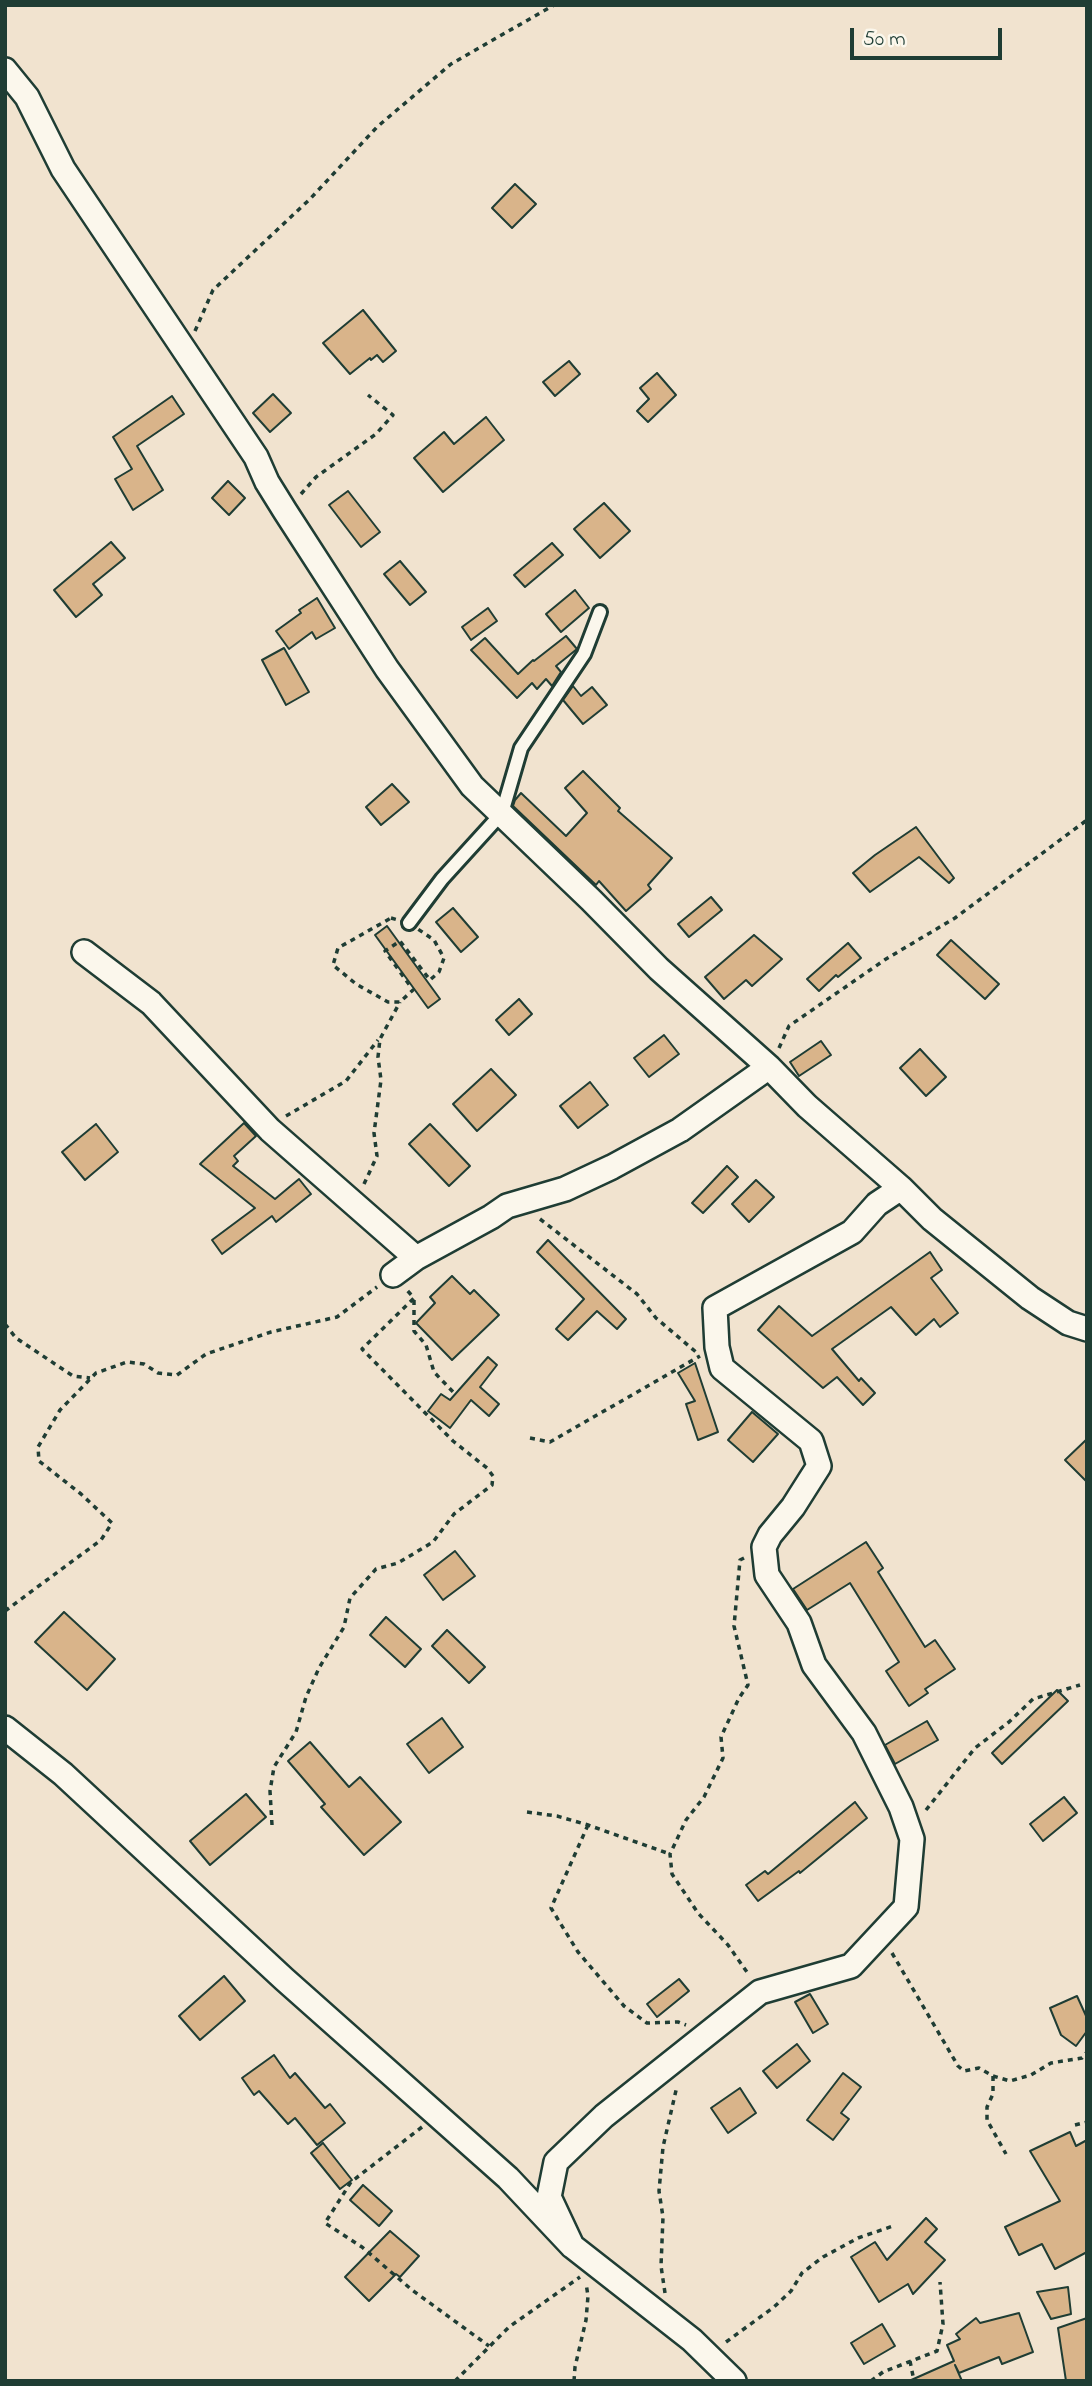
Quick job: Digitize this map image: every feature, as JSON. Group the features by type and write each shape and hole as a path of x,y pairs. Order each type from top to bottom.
{"street":[{"path":"5,70 27,97 51,148 69,178 256,457 267,482 285,511 428,728 472,786 659,969 932,1219 1030,1298 1068,1323 1087,1329"},
{"path":"84,952 151,1003 270,1129 416,1258"},
{"path":"393,1275 416,1258 507,1206 565,1189 612,1167 680,1129 769,1067"},
{"path":"572,2246 549,2197 556,2162 604,2116 760,1992 851,1966 906,1908 912,1839 901,1807 864,1733 814,1665 799,1623 767,1575 764,1547 819,1466 811,1441 722,1368 709,1351 715,1308 852,1232 877,1204 901,1188"},
{"path":"5,1728 63,1774 284,1979 509,2178 572,2246 658,2313 734,2381"}],"lane":[{"path":"409,923 442,879 502,813 521,748 584,654 600,612"}],"path":[{"path":"192,362 193,334 213,290 310,199 377,127 452,64 554,5"},
{"path":"285,511 317,477 376,434 393,415 368,395"},
{"path":"789,1026 886,959 955,918 1087,820"},
{"path":"270,1129 308,1101 346,1081 380,1039 400,1002 413,990 385,951 400,941 430,980 439,972 444,958 434,940 409,923 391,918 338,948 333,965 388,1002 400,1002"},
{"path":"373,1220 372,1207 364,1183 377,1156 374,1133 381,1080 378,1057 380,1039"},
{"path":"539,1218 637,1294 656,1318 687,1346 709,1351"},
{"path":"5,1611 102,1540 112,1523 39,1461 38,1447 60,1410 96,1373 127,1362 144,1364 158,1373 177,1375 206,1354 271,1332 337,1317 393,1275 414,1298 414,1331 426,1345 434,1372 456,1395"},
{"path":"272,1825 270,1791 274,1767 296,1732 306,1697 319,1668 344,1627 350,1598 376,1569 398,1563 433,1542 454,1514 492,1485 493,1476 487,1468 453,1441 362,1349 414,1298"},
{"path":"5,1324 16,1338 73,1376 91,1378"},
{"path":"530,1438 550,1442 709,1351"},
{"path":"760,1992 728,1945 698,1913 672,1874 670,1854 686,1821 704,1797 723,1758 721,1737 748,1685 734,1626 740,1560 764,1547"},
{"path":"912,1839 925,1823 926,1810 932,1799 975,1748 1033,1699 1080,1685"},
{"path":"527,1812 557,1816 588,1825 670,1854"},
{"path":"588,1825 551,1908 578,1952 624,2006 647,2023 678,2022 707,2035"},
{"path":"884,1932 904,1976 958,2066 964,2070 979,2068 1010,2081 1051,2063 1082,2058 1087,2052"},
{"path":"658,2313 666,2295 661,2266 663,2217 659,2191 663,2147 684,2053"},
{"path":"993,2076 993,2094 986,2107 987,2120 1006,2154"},
{"path":"438,2115 351,2182 325,2223 362,2247 412,2290 489,2346"},
{"path":"1074,2125 1087,2122"},
{"path":"712,2359 724,2344 791,2291 802,2273 823,2257 858,2238 893,2226"},
{"path":"455,2381 509,2327 584,2275 588,2296 586,2320 574,2381"},
{"path":"871,2381 883,2372 937,2351 943,2324 940,2282"},
{"path":"911,2361 914,2381"}],"building":[{"path":"515,184 536,204 512,228 492,208"},
{"path":"363,310 396,351 383,362 377,355 371,360 370,358 350,374 323,343"},
{"path":"569,361 580,374 555,396 543,382"},
{"path":"657,373 676,395 648,422 637,411 649,399 640,388"},
{"path":"273,394 291,413 270,432 253,413"},
{"path":"172,396 184,414 137,446 163,490 133,510 115,479 132,469 113,437"},
{"path":"486,417 504,440 443,492 414,458 444,432 454,444"},
{"path":"228,481 245,498 229,515 212,498"},
{"path":"348,491 380,532 361,547 329,505"},
{"path":"604,503 630,531 600,558 574,529"},
{"path":"111,542 125,558 93,584 102,595 76,617 54,590"},
{"path":"552,543 563,555 525,587 514,575"},
{"path":"400,561 426,592 410,605 384,574"},
{"path":"575,590 589,608 561,632 546,614"},
{"path":"317,598 335,628 316,639 312,632 289,649 276,631"},
{"path":"488,608 497,621 471,640 462,627"},
{"path":"566,636 577,649 556,666 561,672 552,686 546,679 537,689 532,683 517,698 471,650 485,638 518,674"},
{"path":"284,648 309,692 286,705 262,660"},
{"path":"573,686 581,696 592,687 607,705 583,724 563,700"},
{"path":"583,771 620,808 618,811 672,858 648,885 651,889 626,911 599,881 596,885 513,806 521,793 566,836 587,813 565,788"},
{"path":"392,784 409,802 381,825 366,807"},
{"path":"916,827 954,878 949,883 919,857 870,892 853,873"},
{"path":"711,897 722,910 689,937 678,924"},
{"path":"453,908 478,937 461,952 436,922"},
{"path":"387,926 440,999 428,1008 375,935"},
{"path":"754,935 782,959 752,986 746,980 724,999 705,977"},
{"path":"951,940 999,984 985,999 937,955"},
{"path":"848,943 861,958 819,991 807,979"},
{"path":"519,999 532,1014 509,1035 496,1020"},
{"path":"664,1035 679,1054 649,1077 634,1058"},
{"path":"821,1041 831,1055 799,1076 790,1062"},
{"path":"920,1049 946,1077 926,1096 900,1068"},
{"path":"491,1069 516,1095 477,1131 453,1104"},
{"path":"590,1082 608,1105 578,1128 560,1106"},
{"path":"244,1123 256,1136 234,1156 238,1161 233,1166 275,1199 299,1179 311,1194 276,1222 272,1216 222,1254 212,1240 255,1208 200,1164"},
{"path":"96,1124 118,1152 85,1180 62,1152"},
{"path":"430,1124 470,1166 449,1186 409,1144"},
{"path":"727,1166 738,1177 703,1213 692,1203"},
{"path":"756,1180 774,1197 749,1222 732,1204"},
{"path":"548,1240 626,1319 617,1329 597,1311 568,1340 556,1329 584,1299 537,1252"},
{"path":"930,1252 942,1270 931,1278 958,1313 940,1327 934,1319 916,1335 891,1307 832,1349 859,1381 861,1378 875,1393 863,1405 837,1377 823,1388 758,1330 779,1306 812,1336"},
{"path":"452,1276 470,1294 474,1290 499,1315 452,1360 416,1323 435,1303 430,1297"},
{"path":"488,1357 497,1365 480,1387 499,1404 489,1416 471,1400 450,1428 428,1411 441,1394 450,1400"},
{"path":"695,1363 718,1432 698,1440 686,1404 695,1401 678,1373"},
{"path":"752,1412 778,1434 753,1462 728,1440"},
{"path":"1087,1439 1087,1482 1065,1460"},
{"path":"866,1542 883,1568 878,1572 925,1647 935,1640 955,1669 925,1689 928,1693 909,1706 886,1671 899,1662 850,1583 807,1610 793,1589"},
{"path":"455,1551 475,1576 443,1600 424,1575"},
{"path":"64,1612 115,1659 87,1690 35,1642"},
{"path":"386,1617 421,1649 405,1667 370,1635"},
{"path":"447,1630 485,1667 469,1683 432,1646"},
{"path":"1057,1690 1068,1701 1002,1764 992,1753"},
{"path":"442,1718 463,1747 429,1773 407,1744"},
{"path":"927,1721 938,1740 895,1764 885,1745"},
{"path":"310,1742 349,1787 360,1777 401,1822 364,1855 321,1807 325,1804 288,1761"},
{"path":"246,1794 266,1817 210,1865 190,1841"},
{"path":"1064,1797 1077,1813 1043,1841 1030,1824"},
{"path":"855,1802 867,1818 800,1873 799,1871 758,1901 746,1885 765,1871 768,1874"},
{"path":"224,1976 245,2001 200,2040 179,2016"},
{"path":"679,1979 689,1991 657,2017 647,2004"},
{"path":"810,1994 828,2024 813,2033 795,2002"},
{"path":"1077,1996 1087,2018 1087,2031 1076,2046 1061,2035 1050,2008"},
{"path":"797,2044 810,2061 777,2088 763,2071"},
{"path":"274,2055 290,2078 295,2073 325,2108 330,2104 345,2123 317,2145 295,2118 288,2124 259,2091 254,2095 242,2078"},
{"path":"843,2073 861,2087 841,2113 849,2119 833,2140 807,2120"},
{"path":"740,2088 756,2113 728,2133 711,2108"},
{"path":"1070,2132 1076,2146 1087,2140 1087,2252 1055,2269 1042,2244 1019,2255 1005,2227 1060,2201 1030,2151"},
{"path":"323,2143 352,2180 340,2189 311,2153"},
{"path":"363,2185 392,2211 379,2226 350,2200"},
{"path":"926,2218 937,2229 925,2242 945,2260 913,2294 908,2284 879,2302 851,2257 875,2242 887,2260"},
{"path":"390,2231 419,2256 400,2277 396,2274 369,2301 345,2277"},
{"path":"1068,2287 1071,2314 1051,2319 1037,2292"},
{"path":"1019,2313 1033,2352 1002,2364 999,2357 959,2373 955,2365 962,2381 909,2381 954,2361 947,2345 960,2339 956,2334 976,2318 980,2323"},
{"path":"1087,2318 1087,2381 1066,2381 1058,2328"},
{"path":"882,2324 895,2346 864,2364 851,2343"}]}
